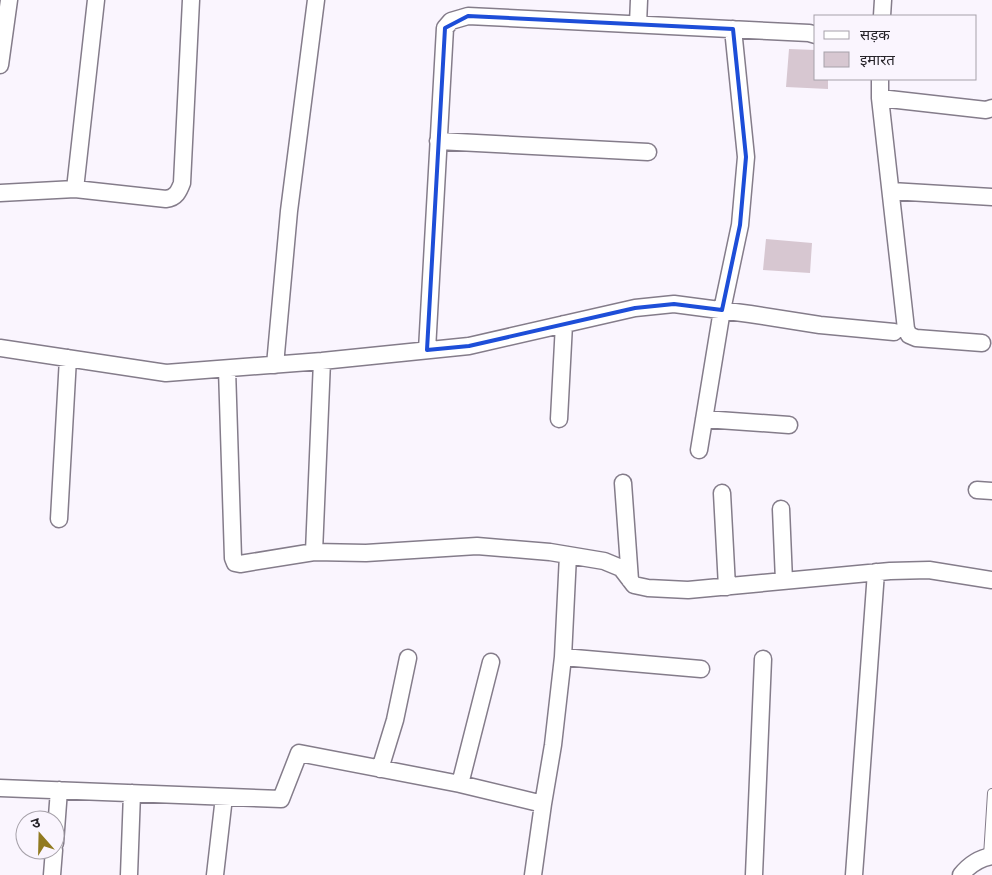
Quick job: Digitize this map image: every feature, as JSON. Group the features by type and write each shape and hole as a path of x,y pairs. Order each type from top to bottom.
{"street":[{"path":"0,65 9,0"},
{"path":"75,189 96,0"},
{"path":"0,192 75,189 166,199 176,196 182,183 191,0"},
{"path":"274,365 289,212 316,0"},
{"path":"638,24 639,0"},
{"path":"882,15 883,0"},
{"path":"427,350 445,28 451,21 468,16 814,34"},
{"path":"699,450 722,310 740,225 746,157 733,29"},
{"path":"880,80 880,98 906,328 909,335 916,338 982,344"},
{"path":"880,98 986,110 992,108"},
{"path":"438,141 648,152"},
{"path":"891,191 992,197"},
{"path":"0,348 166,373 322,361 469,346 635,308 674,304 820,325 894,332"},
{"path":"559,419 564,324"},
{"path":"59,519 68,358"},
{"path":"314,552 322,361"},
{"path":"227,368 234,558 236,563 240,564 314,552 366,553 477,546 568,555 604,561 621,568 634,585 688,590 876,572 929,570 992,580"},
{"path":"704,419 789,424"},
{"path":"623,483 630,580"},
{"path":"722,492 727,587"},
{"path":"781,508 784,581"},
{"path":"533,875 553,745 563,657 568,555"},
{"path":"854,875 876,572"},
{"path":"563,657 701,669"},
{"path":"380,769 395,720 408,658"},
{"path":"754,875 763,659"},
{"path":"460,784 491,662"},
{"path":"0,788 281,799 300,753 460,784 543,804"},
{"path":"57,810 59,790"},
{"path":"129,875 132,793"},
{"path":"215,875 224,797"},
{"path":"961,875 981,858 990,856"},
{"path":"52,875 53,860"}],"lane":[{"path":"990,856 992,794"}],"highlighted area":[{"path":"468,16 733,29 746,157 740,225 722,310 674,304 635,308 469,346 427,350 445,28"}],"building":[{"path":"789,49 814,50 814,80 828,80 828,89 786,87"},
{"path":"766,239 812,243 810,273 763,270"}]}
